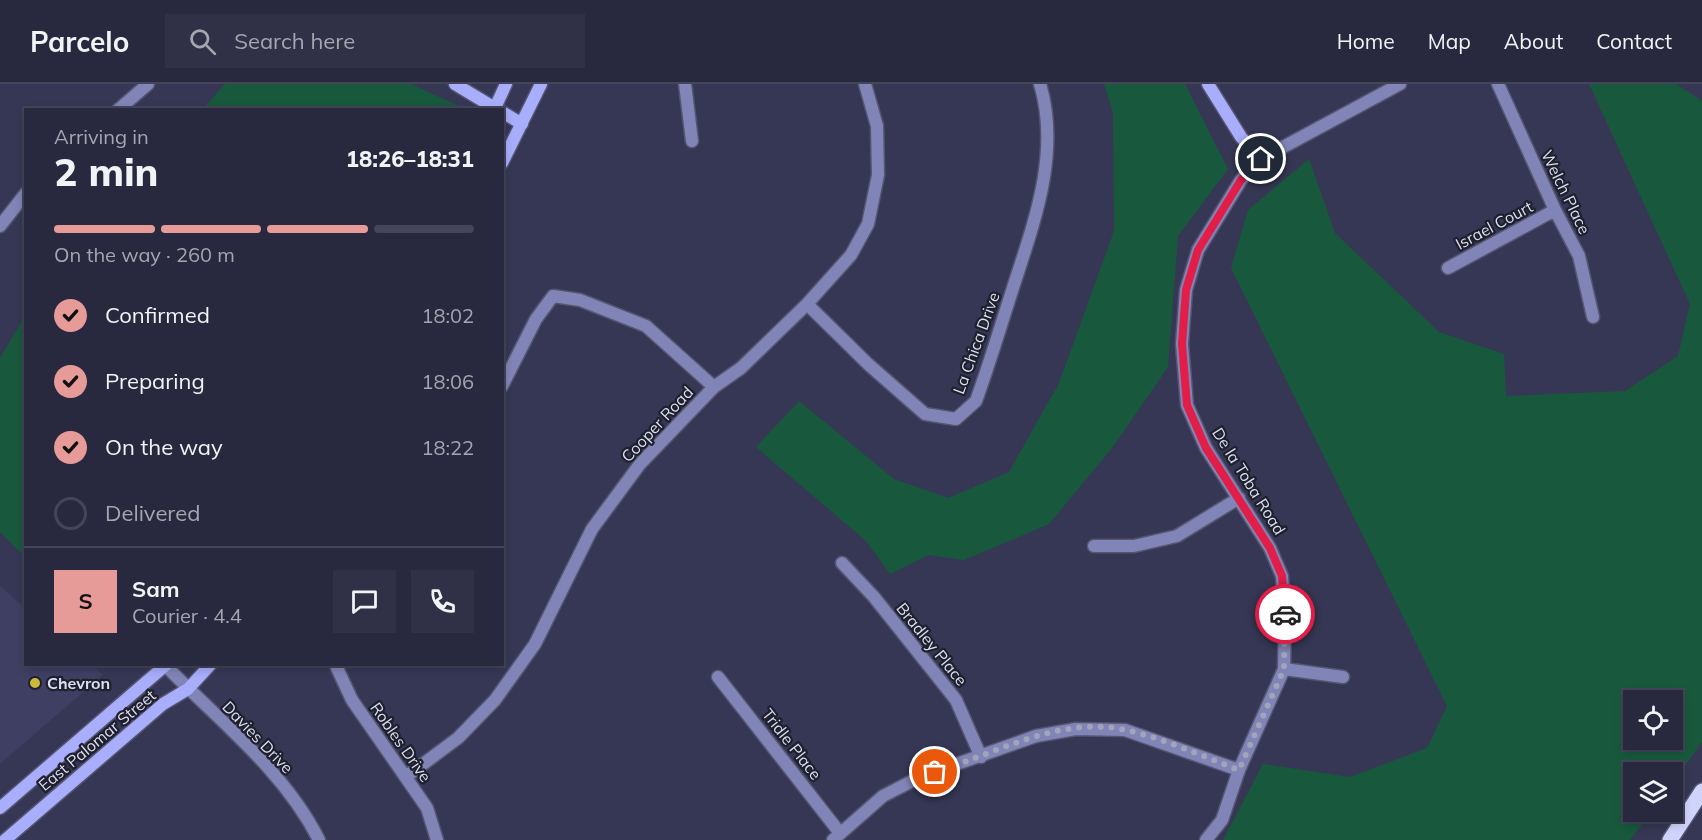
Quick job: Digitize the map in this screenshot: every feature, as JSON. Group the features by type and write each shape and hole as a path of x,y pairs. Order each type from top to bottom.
{"main road":[{"path":"455,84 495,108"},
{"path":"499,108 506,84"},
{"path":"504,159 541,84"},
{"path":"1208,84 1241,137 1261,159"},
{"path":"504,114 522,124"},
{"name":"East Palomar Street","path":"0,808 165,666"},
{"name":"East Palomar Street","path":"5,840 163,704 188,689 209,666"},
{"path":"1671,840 1702,791"}],"street":[{"path":"120,108 148,84"},
{"path":"685,84 692,141"},
{"name":"Cooper Road","path":"407,776 458,738 495,700 534,644 592,529 640,464 714,387 741,368 807,304 851,255 868,224 874,204 879,155 878,135 865,84"},
{"name":"La Chica Drive","path":"807,304 868,364 926,414 956,418 976,401 1036,215 1047,167 1047,129 1040,84"},
{"name":"De la Toba Road","path":"1206,840 1222,820 1239,770 1284,669 1285,619 1282,576 1270,548 1206,448 1187,405 1182,344 1186,290 1198,250 1241,180 1261,159 1400,84"},
{"name":"Welch Place","path":"1498,84 1555,210 1580,256 1593,317"},
{"path":"0,226 24,196"},
{"name":"Israel Court","path":"1448,268 1555,210"},
{"path":"504,382 536,319 553,296 580,300 646,326 714,387"},
{"path":"1094,546 1134,546 1177,536 1239,498"},
{"name":"Bradley Place","path":"842,563 874,597 956,700 981,757"},
{"name":"Davies Drive","path":"167,666 247,746 304,810 319,840"},
{"name":"Robles Drive","path":"338,666 351,700 387,753 407,776 427,808 437,840"},
{"path":"1284,669 1343,677"},
{"name":"Tridle Place","path":"718,677 837,836"},
{"path":"837,836 884,796 920,777 1036,736 1076,729 1125,730 1239,770"}],"shaded area":[{"path":"0,586 24,607 24,666 92,666 103,675 0,764"}],"green space":[{"path":"225,84 411,84 463,108 204,108"},
{"path":"1104,84 1185,84 1228,169 1178,236 1168,367 1112,448 1049,524 964,560 929,555 890,574 866,541 756,447 799,401 894,479 948,498 1009,472 1059,383 1114,231 1113,113"},
{"path":"1589,84 1676,84 1702,101 1702,742 1683,768 1683,762 1623,762 1623,822 1644,822 1630,840 1223,840 1263,764 1350,777 1427,748 1447,706 1231,268 1248,210 1309,159 1335,233 1439,332 1504,354 1506,396 1625,391 1678,356 1690,304"},
{"path":"24,318 24,556 0,532 0,358"}],"way so far":[{"path":"935,772 1036,736 1076,729 1125,730 1239,770 1284,669 1285,614"}],"place":[{"name":"Chevron","path":"35,683"}],"route":[{"path":"1261,159 1241,180 1198,250 1186,290 1182,344 1187,405 1206,448 1270,548 1282,576 1285,614"}]}
